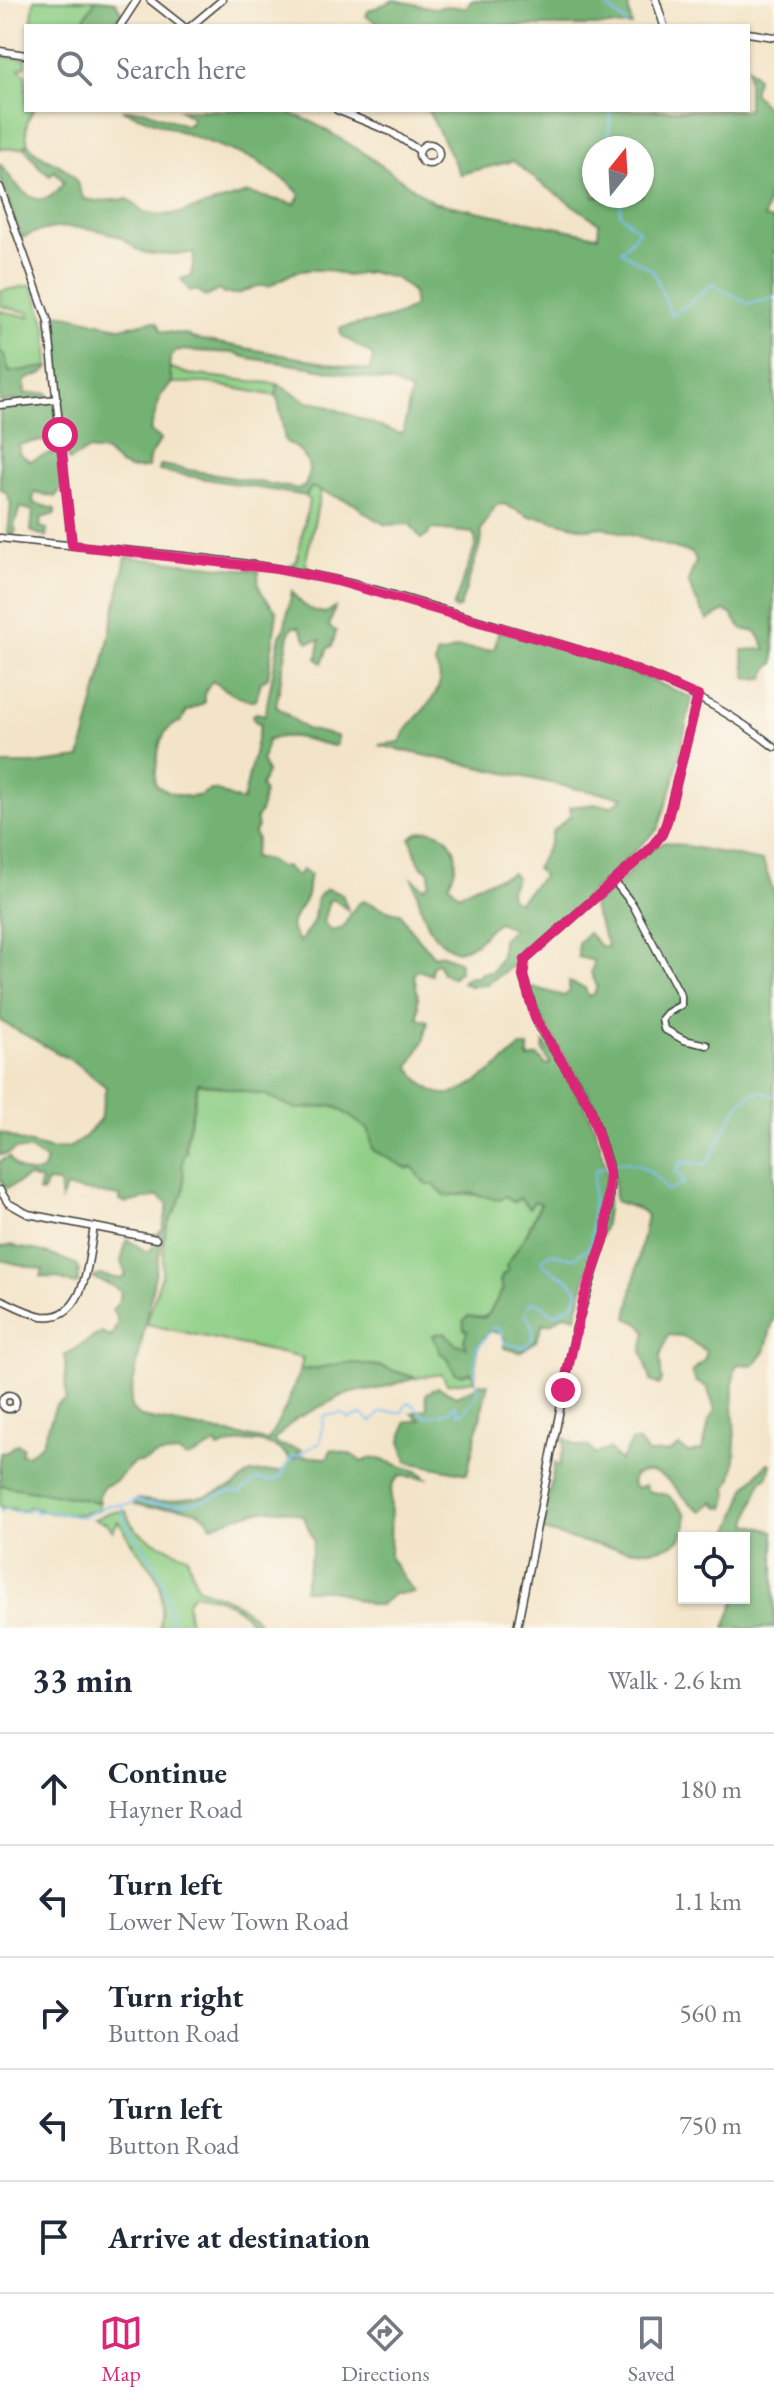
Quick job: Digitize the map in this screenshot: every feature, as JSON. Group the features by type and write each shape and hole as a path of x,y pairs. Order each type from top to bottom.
{"street":[{"path":"121,24 137,0"},
{"path":"150,0 180,24"},
{"path":"193,24 222,0"},
{"path":"656,0 663,24"},
{"path":"750,33 774,37"},
{"path":"0,51 24,55"},
{"path":"342,112 391,132 420,151"},
{"path":"0,187 48,321 72,545"},
{"path":"0,405 57,399"},
{"path":"0,538 277,569 337,581 643,671 731,715 774,747"},
{"path":"517,1628 576,1328 606,1234 610,1186 608,1164 590,1107 539,1028 523,967 534,951 649,850 662,834 698,696"},
{"path":"614,881 633,905 681,996 681,1005 662,1019 664,1029 684,1040 707,1045"},
{"path":"0,1190 8,1203 20,1211 156,1239"},
{"path":"0,1299 39,1315 51,1316 68,1309 81,1290 94,1227"}],"green space":[{"path":"34,0 96,0 80,24 31,24"},
{"path":"96,0 115,2 122,13 113,24 80,24"},
{"path":"394,0 434,8 466,8 471,0 627,0 632,24 379,24 366,16 368,11"},
{"path":"0,56 24,59 24,67 19,69 24,73 24,112 33,112 26,126 28,144 21,148 0,149"},
{"path":"750,70 757,77 753,93 774,115 774,195 769,195 764,218 774,220 774,664 764,678 747,679 742,650 766,649 757,632 741,629 732,615 725,611 708,620 699,606 688,581 696,561 692,553 603,527 587,529 530,517 504,504 496,505 481,530 482,539 460,607 456,609 453,608 475,547 473,533 435,529 421,539 410,524 386,525 355,504 311,487 306,496 159,471 160,465 298,489 304,487 309,466 303,454 285,441 276,396 278,384 310,403 317,402 400,434 411,392 393,383 233,353 178,350 170,361 172,383 161,395 150,431 161,439 149,458 148,468 129,469 106,452 88,450 69,461 50,315 66,315 120,327 153,322 158,323 161,331 189,335 191,338 369,371 373,359 371,354 341,335 340,328 387,319 405,312 414,306 413,293 395,278 370,272 348,276 326,270 308,270 295,272 269,286 257,286 238,294 224,294 219,290 205,297 199,291 190,291 181,279 191,276 193,253 161,255 139,251 117,236 81,228 44,230 21,238 0,177 0,164 22,190 38,199 55,193 64,182 55,171 50,176 41,169 24,147 28,144 72,174 84,199 128,199 144,212 162,215 181,213 248,193 295,204 300,195 295,189 257,160 127,112 149,112 185,125 190,124 192,118 183,112 287,112 312,122 361,151 433,202 598,236 599,223 513,161 460,174 429,112 750,112"},
{"path":"33,285 47,329 49,367 9,372 4,355 0,352 0,311 29,317 30,313 1,306 0,291"},
{"path":"0,352 4,354 9,372 49,367 44,373 25,380 25,394 48,393 49,398 0,402"},
{"path":"169,367 188,374 278,384 276,396 207,383 172,383"},
{"path":"55,401 58,442 38,441 19,445 19,453 30,461 51,453 61,457 63,487 55,497 34,493 33,503 55,509 55,514 41,518 40,527 47,529 46,537 31,531 33,511 20,507 14,535 8,534 11,504 7,493 0,489 0,407"},
{"path":"311,487 321,491 306,560 306,565 312,570 289,565 297,559 309,501 306,496"},
{"path":"126,557 259,571 260,589 277,612 268,677 261,682 256,700 238,697 212,681 204,694 204,703 186,712 182,721 173,725 162,737 155,781 157,786 178,795 190,797 213,790 243,801 261,723 252,716 256,713 265,715 292,591 302,604 315,611 326,613 335,607 329,627 336,631 322,663 317,659 320,640 308,642 299,627 290,630 276,706 306,729 337,736 337,744 292,737 267,741 262,760 267,772 261,786 264,792 256,819 258,827 254,833 257,839 253,857 269,860 279,867 285,866 297,876 302,870 310,875 307,895 292,923 294,935 300,942 313,922 317,898 327,889 342,894 348,910 333,899 329,901 323,922 332,931 343,928 356,906 366,902 400,913 434,956 441,954 460,962 459,971 452,978 442,973 438,962 432,966 432,975 418,970 414,974 418,1018 428,1021 424,1040 409,1067 428,1088 444,1094 462,1089 496,1069 520,1047 529,1047 528,1059 538,1056 546,1065 550,1064 543,1050 544,1042 572,1082 594,1126 602,1150 608,1198 605,1223 586,1275 576,1317 565,1314 551,1323 543,1324 536,1341 520,1352 504,1348 505,1338 500,1333 489,1331 477,1349 475,1380 471,1372 462,1375 455,1373 447,1357 440,1353 433,1335 445,1332 454,1343 466,1347 464,1340 467,1331 463,1321 468,1316 484,1318 489,1314 503,1289 500,1282 508,1271 506,1266 541,1203 535,1201 529,1208 520,1198 513,1202 505,1196 497,1200 472,1193 446,1196 434,1185 426,1185 413,1167 408,1169 373,1150 369,1130 338,1108 296,1109 266,1095 198,1083 183,1159 183,1194 165,1237 156,1235 163,1229 168,1204 159,1196 126,1203 120,1201 120,1196 66,1188 61,1200 59,1183 47,1182 42,1193 38,1192 41,1180 28,1177 8,1188 0,1178 0,1161 9,1157 15,1166 28,1173 43,1170 46,1160 30,1150 15,1149 0,1155 0,1132 52,1150 70,1147 84,1138 100,1120 106,1087 76,1063 0,1021 0,764 80,758"},
{"path":"498,632 599,660 692,698 673,784 658,829 515,964 486,985 469,986 462,982 468,977 492,972 501,956 502,939 513,929 499,922 473,945 457,951 446,946 431,931 422,911 413,879 424,888 430,883 429,871 419,862 410,839 422,831 429,831 448,840 456,862 449,884 459,895 512,873 516,878 510,890 511,898 518,902 543,875 536,869 550,843 552,832 571,815 570,807 612,806 624,797 378,745 400,742 408,727 433,698 440,682 435,665 437,653 460,648 495,648"},
{"path":"666,842 763,861 774,894 774,1316 765,1352 754,1365 737,1364 733,1395 735,1463 726,1489 729,1494 725,1508 713,1502 702,1511 664,1477 645,1472 634,1475 632,1484 637,1488 645,1485 648,1491 668,1495 686,1514 685,1531 678,1532 674,1543 659,1549 639,1550 596,1545 543,1531 555,1463 559,1467 564,1438 578,1446 589,1447 595,1454 609,1449 620,1461 632,1441 639,1442 648,1453 670,1452 679,1446 688,1453 703,1450 709,1420 715,1410 707,1387 696,1382 692,1372 705,1359 706,1351 682,1336 668,1335 660,1357 662,1382 659,1385 651,1381 642,1351 646,1332 642,1325 627,1318 647,1215 615,1201 614,1175 595,1104 542,1021 530,992 532,987 564,996 569,992 569,982 585,988 588,996 594,994 597,986 591,973 594,961 578,957 578,943 588,933 600,946 608,947 592,905"},
{"path":"198,1083 266,1095 296,1109 338,1108 370,1130 373,1150 410,1165 443,1189 500,1199 505,1196 515,1202 519,1198 541,1202 507,1266 508,1271 503,1274 500,1282 503,1289 491,1310 484,1316 470,1318 466,1348 454,1343 445,1332 433,1335 447,1359 471,1372 475,1380 447,1384 442,1374 416,1378 380,1366 352,1363 300,1370 303,1358 146,1324 162,1274 165,1225 184,1190 181,1168"},
{"path":"127,1239 147,1252 162,1240 131,1395 131,1409 141,1417 268,1441 286,1407 300,1370 355,1363 416,1378 374,1390 350,1392 297,1418 274,1440 276,1444 302,1450 292,1459 301,1456 327,1458 332,1449 352,1455 362,1462 373,1457 419,1472 427,1478 400,1476 393,1483 391,1492 390,1558 414,1593 394,1594 380,1605 371,1605 332,1590 304,1590 314,1541 304,1517 293,1512 258,1511 211,1526 208,1519 198,1512 134,1504 138,1499 159,1502 206,1496 234,1486 250,1473 283,1471 290,1460 281,1450 266,1444 243,1442 218,1449 216,1444 186,1458 179,1453 157,1455 142,1463 134,1462 116,1481 103,1487 99,1502 0,1485 0,1452 5,1453 17,1444 23,1447 21,1454 27,1455 42,1444 56,1405 66,1400 65,1355 102,1332 110,1337 115,1329 117,1318 112,1310 121,1292 92,1278 100,1275 121,1279 126,1275 121,1262"},
{"path":"13,1245 77,1265 78,1283 75,1285 57,1278 41,1277 43,1270 0,1260 0,1247"},
{"path":"478,1383 488,1384 467,1474 407,1462 401,1441 406,1422 421,1420 412,1413 427,1409 426,1394 438,1387 456,1396 476,1387"},
{"path":"768,1463 771,1464 768,1476 761,1482 748,1524 774,1531 774,1628 725,1628 734,1604 750,1604 750,1532 729,1532 747,1486"},
{"path":"0,1485 99,1502 98,1510 63,1514 30,1506 23,1511 0,1507"},
{"path":"126,1511 129,1520 142,1534 187,1556 197,1587 232,1601 253,1616 263,1628 256,1628 244,1614 229,1604 211,1596 193,1594 187,1602 190,1628 160,1628 161,1588 154,1573 118,1521 113,1531 107,1523 94,1519 110,1512"}],"waterway":[{"path":"610,0 607,7 625,24"},
{"path":"608,136 611,112"},
{"path":"621,208 620,214 639,231 621,251 653,271 672,316 713,284 748,304 774,298"},
{"path":"611,1164 636,1164 651,1172 667,1191 683,1184 681,1176 675,1174 681,1162 706,1164 745,1099 753,1093 762,1092 774,1096"},
{"path":"475,1376 476,1349 494,1327 500,1331 505,1343 523,1347 533,1336 526,1313 530,1303 541,1304 555,1314 575,1303 578,1291 575,1285 541,1262 550,1253 574,1258 587,1249 591,1242 594,1177 596,1170 605,1166"},
{"path":"0,1512 6,1508 28,1512 31,1508 35,1513 45,1511 82,1517 108,1505 130,1504 133,1500 162,1505 181,1504 241,1492 257,1479 270,1481 280,1478 292,1457 320,1443 324,1416 342,1413 349,1419 362,1414 371,1422 381,1412 402,1412 407,1403 426,1417 447,1413 455,1405 458,1413 462,1413 476,1395 478,1382"},
{"path":"122,1506 128,1527 149,1555 162,1581 168,1599 171,1628"}],"route":[{"path":"60,435 72,545 309,574 547,639 643,671 698,696 662,834 649,850 525,960 523,967 539,1028 590,1107 609,1172 606,1234 584,1297 563,1390"}]}
